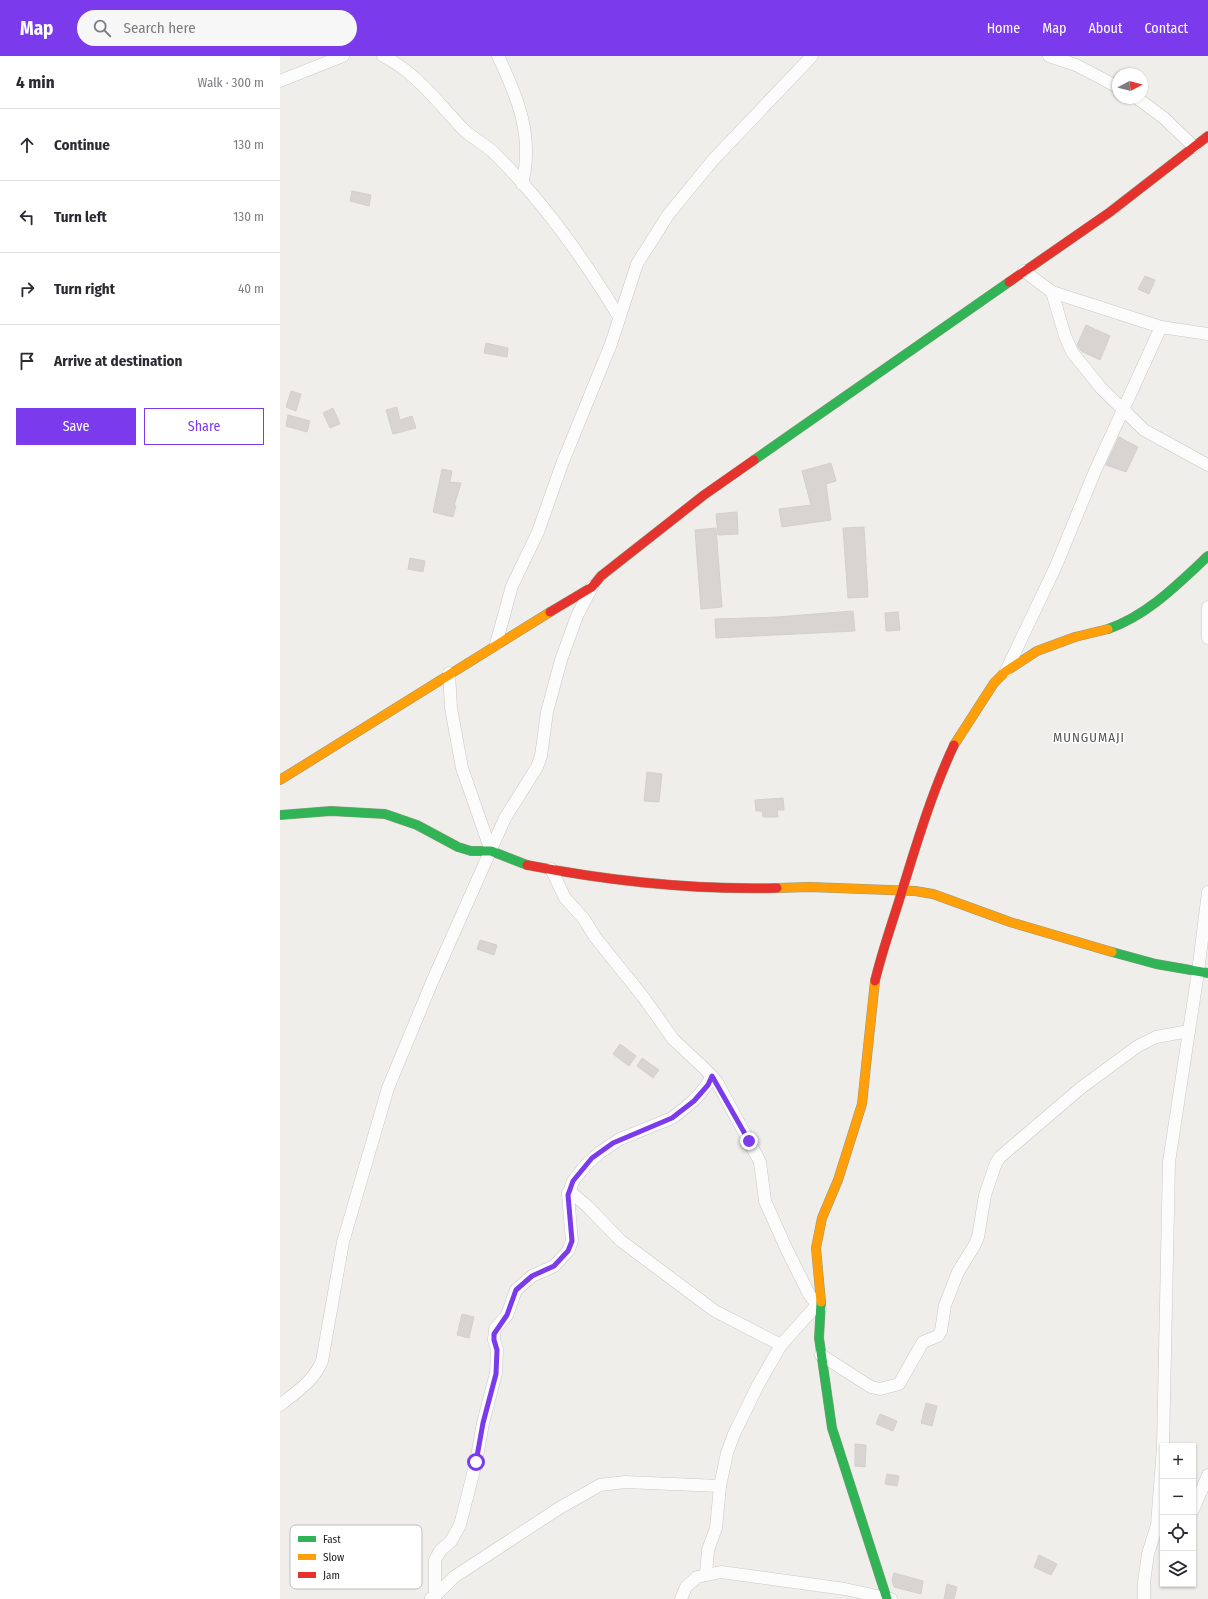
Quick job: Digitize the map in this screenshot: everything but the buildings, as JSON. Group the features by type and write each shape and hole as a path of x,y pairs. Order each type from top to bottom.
{"street":[{"path":"280,81 343,56"},
{"path":"384,56 399,64 433,94 464,130 494,153 522,184 566,236 619,317"},
{"path":"498,56 521,108 526,130 525,173 522,184"},
{"path":"496,644 512,586 538,532 562,464 611,344 637,264 668,215 714,160 812,56"},
{"path":"1049,56 1076,65 1112,84"},
{"path":"1145,104 1164,118 1194,147"},
{"path":"280,1405 305,1385 318,1371 322,1361 343,1242 388,1088 432,982 509,810 537,767 541,756 547,712 561,660 577,616 592,588 601,576 704,495 1110,212 1208,136"},
{"path":"1024,271 1052,292 1161,327 1208,334"},
{"path":"1052,292 1065,336 1072,352 1101,388 1144,430 1208,465"},
{"path":"1005,672 1056,566 1122,410 1161,327"},
{"path":"888,1598 832,1428 819,1338 818,1307 821,1297 816,1248 818,1231 843,1165 862,1104 876,973 932,796 956,740 984,695 1005,672 1037,651 1075,637 1103,631 1117,626 1163,598 1208,556"},
{"path":"280,780 496,644 592,588"},
{"path":"1208,607 1208,638"},
{"path":"449,673 451,708 459,755 470,793 491,851"},
{"path":"280,815 310,811 374,812 394,816 417,825 458,847 471,851 491,851 504,858 526,865 572,874 680,886 725,888 810,887 933,894 1010,922 1122,955 1203,973"},
{"path":"551,869 565,898 584,919 594,937 644,998 673,1038 712,1076 760,1162 765,1201 798,1274 818,1307"},
{"path":"1144,1599 1144,1582 1148,1554 1157,1526 1162,1447 1169,1162 1189,1031 1203,973 1208,892"},
{"path":"821,1355 871,1387 880,1389 899,1384 923,1342 938,1336 941,1331 945,1305 958,1272 976,1242 985,1195 996,1163 1000,1157 1082,1087 1138,1046 1156,1036 1189,1031"},
{"path":"432,1598 435,1560 440,1551 451,1541 460,1525 476,1462 483,1423 496,1374 497,1350 494,1334 507,1315 516,1290 528,1279 554,1266 568,1251 572,1241 568,1193 573,1181 592,1158 620,1139 672,1118 694,1101 708,1085 712,1076"},
{"path":"568,1193 572,1193 580,1200 621,1241 715,1311 781,1345"},
{"path":"706,1574 708,1550 716,1528 720,1486 727,1453 734,1434 758,1384 781,1345 818,1307"},
{"path":"1196,1503 1208,1475"},
{"path":"432,1598 454,1577 561,1507 600,1485 625,1482 720,1486"},
{"path":"681,1599 686,1587 697,1577 720,1572 739,1573 766,1579 845,1588 888,1598"}],"traffic: fast":[{"path":"754,460 1009,282"},
{"path":"1108,629 1136,616 1162,598 1208,556"},
{"path":"280,815 331,811 385,814 417,825 458,847 471,851 491,851 527,865"},
{"path":"1112,952 1156,964 1208,973"},
{"path":"821,1302 819,1338 832,1428 887,1599"}],"traffic: slow":[{"path":"280,780 550,612"},
{"path":"954,745 994,683 1005,672 1037,651 1075,637 1108,629"},
{"path":"777,888 810,887 915,891 933,894 1010,922 1112,952"},
{"path":"821,1302 816,1248 822,1218 838,1180 862,1104 875,981"}],"traffic: jam":[{"path":"1009,282 1110,212 1208,136"},
{"path":"550,612 592,587 601,576 704,495 754,460"},
{"path":"875,981 884,947 925,817 954,745"},
{"path":"527,865 589,876 683,886 714,888 777,888"}],"district":[{"name":"MUNGUMAJI","path":"1089,737"}],"route":[{"path":"476,1462 483,1423 496,1374 497,1350 494,1340 495,1329 501,1324 507,1315 516,1290 532,1276 545,1271 561,1261 568,1251 572,1241 568,1195 573,1181 585,1166 592,1158 620,1139 672,1118 694,1101 708,1085 712,1076 717,1082 749,1141"}]}
